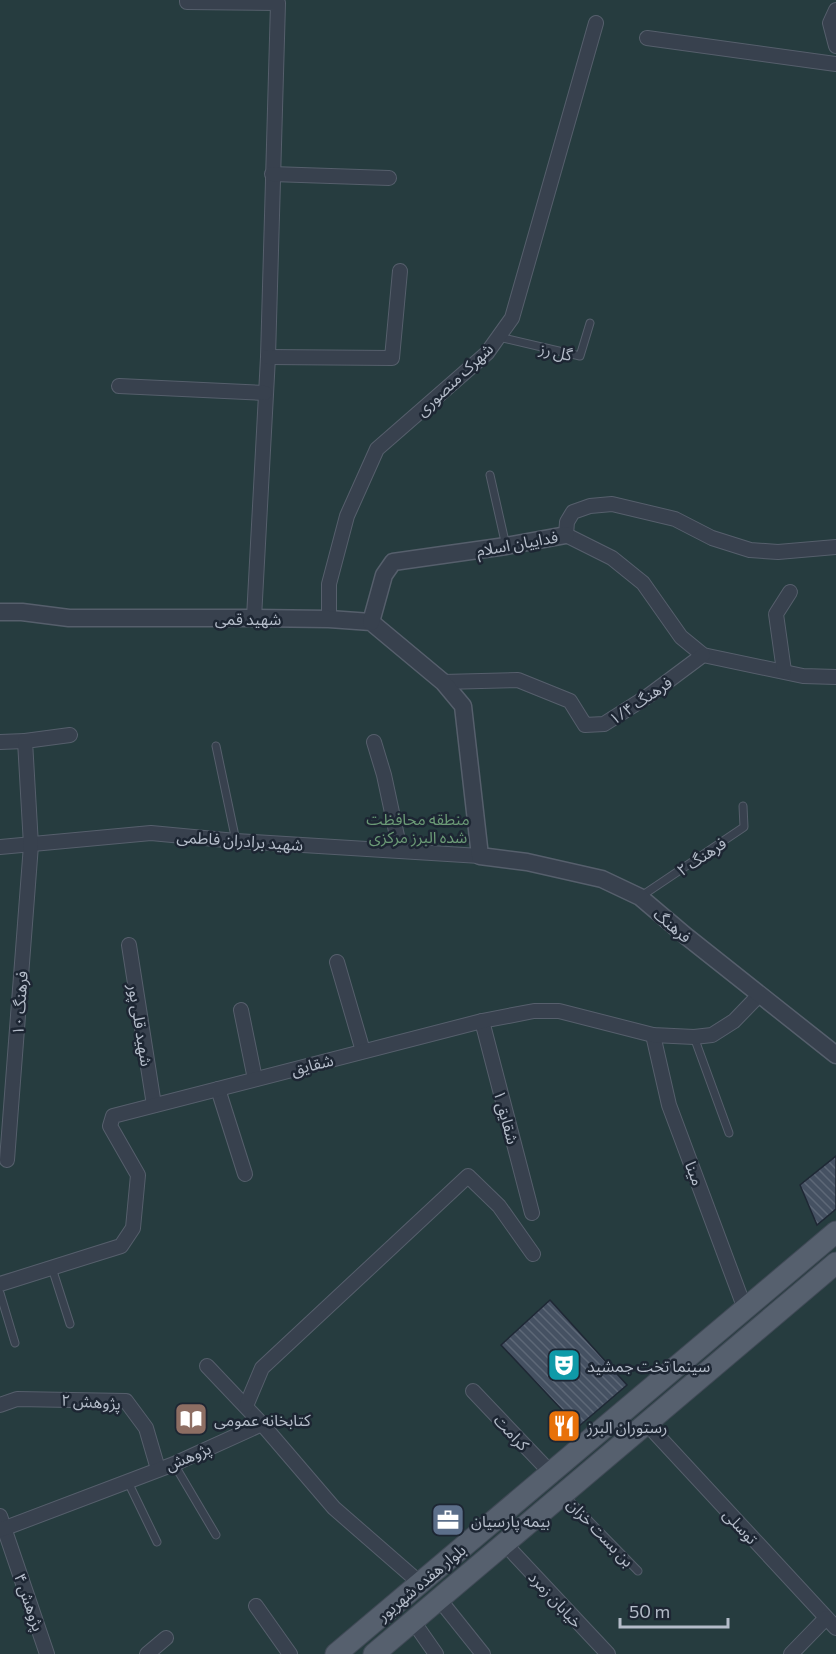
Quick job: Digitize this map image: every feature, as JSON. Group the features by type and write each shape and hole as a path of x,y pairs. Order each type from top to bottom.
{"main road":[{"name":"بلوار هفده شهریور","path":"336,1654 836,1232"},
{"name":"بلوار هفده شهریور","path":"374,1654 836,1263"}],"street":[{"path":"187,0 187,2 278,3 268,357 254,618"},
{"path":"836,10 830,23 836,46"},
{"name":"شهرک منصوری","path":"329,619 329,584 347,516 377,449 487,353 512,318 596,23"},
{"path":"647,38 836,64"},
{"path":"273,174 389,178"},
{"path":"268,357 392,358 400,271"},
{"path":"119,386 265,393"},
{"path":"566,535 567,522 573,512 590,506 612,504 675,519 712,538 750,550 778,552 836,547"},
{"name":"فداییان اسلام","path":"370,622 384,575 393,562 566,535 612,558 643,584 681,638 703,655 803,676 836,677"},
{"path":"784,671 776,614 790,592"},
{"name":"شهید قمی","path":"0,612 22,612 69,618 254,618 370,622"},
{"path":"370,622 443,682 463,706 480,856"},
{"name":"فرهنگ ۱/۴","path":"443,682 518,680 570,701 585,725 604,724 648,696 703,655"},
{"path":"0,742 70,735"},
{"name":"فرهنگ ۱۰","path":"7,1160 31,845 25,741"},
{"path":"374,742 384,775 400,850"},
{"name":"شهید برادران فاطمی","path":"0,847 151,833 236,841 480,856"},
{"name":"فرهنگ","path":"480,856 527,862 602,879 640,897 836,1055"},
{"name":"شهید قلی پور","path":"129,945 153,1105"},
{"path":"337,962 363,1051"},
{"name":"شقایق","path":"0,1284 121,1246 132,1228 138,1175 110,1126 113,1116 482,1021 534,1011 559,1011 653,1035 694,1037 712,1035 734,1021 760,994"},
{"path":"241,1010 255,1078"},
{"name":"شقایق ۱","path":"482,1021 532,1213"},
{"name":"مینا","path":"653,1035 669,1105 745,1309"},
{"path":"218,1089 245,1174"},
{"path":"246,1406 262,1368 468,1176 499,1206 533,1254"},
{"path":"207,1366 246,1406 334,1508 420,1583"},
{"name":"کرامت","path":"473,1391 550,1473"},
{"name":"پژوهش ۲","path":"0,1406 17,1399 126,1401 146,1428 158,1469"},
{"name":"پژوهش","path":"2,1525 128,1482 262,1424"},
{"name":"توسلی","path":"647,1424 831,1623"},
{"name":"پژوهش ۴","path":"2,1525 47,1654"},
{"name":"خیابان زمرد","path":"504,1544 608,1654"},
{"path":"439,1599 483,1654"},
{"path":"256,1606 290,1654"},
{"path":"413,1621 436,1654"},
{"path":"791,1654 831,1623"},
{"path":"147,1654 166,1638"}],"lane":[{"name":"گل رز","path":"499,337 580,356 590,322"},
{"path":"489,475 506,546"},
{"path":"216,746 236,841"},
{"name":"فرهنگ ۲","path":"640,897 744,827 743,806"},
{"path":"694,1037 729,1132"},
{"path":"52,1268 70,1324"},
{"path":"0,1293 15,1343"},
{"path":"174,1464 216,1536"},
{"path":"128,1482 157,1542"},
{"name":"بن بست خزان","path":"563,1494 638,1571"}],"green space":[{"name":"منطقه محافظت شده البرز مرکزی","path":"0,0 836,0 836,1654 0,1654"}],"building":[{"path":"836,1156 836,1209 817,1225 800,1185"},
{"name":"سینما تخت جمشید","path":"550,1300 627,1385 578,1427 501,1345"}],"place":[{"name":"سینما تخت جمشید","path":"564,1365"},
{"name":"کتابخانه عمومی","path":"191,1419"},
{"name":"رستوران البرز","path":"564,1426"},
{"name":"بیمه پارسیان","path":"448,1520"}]}
